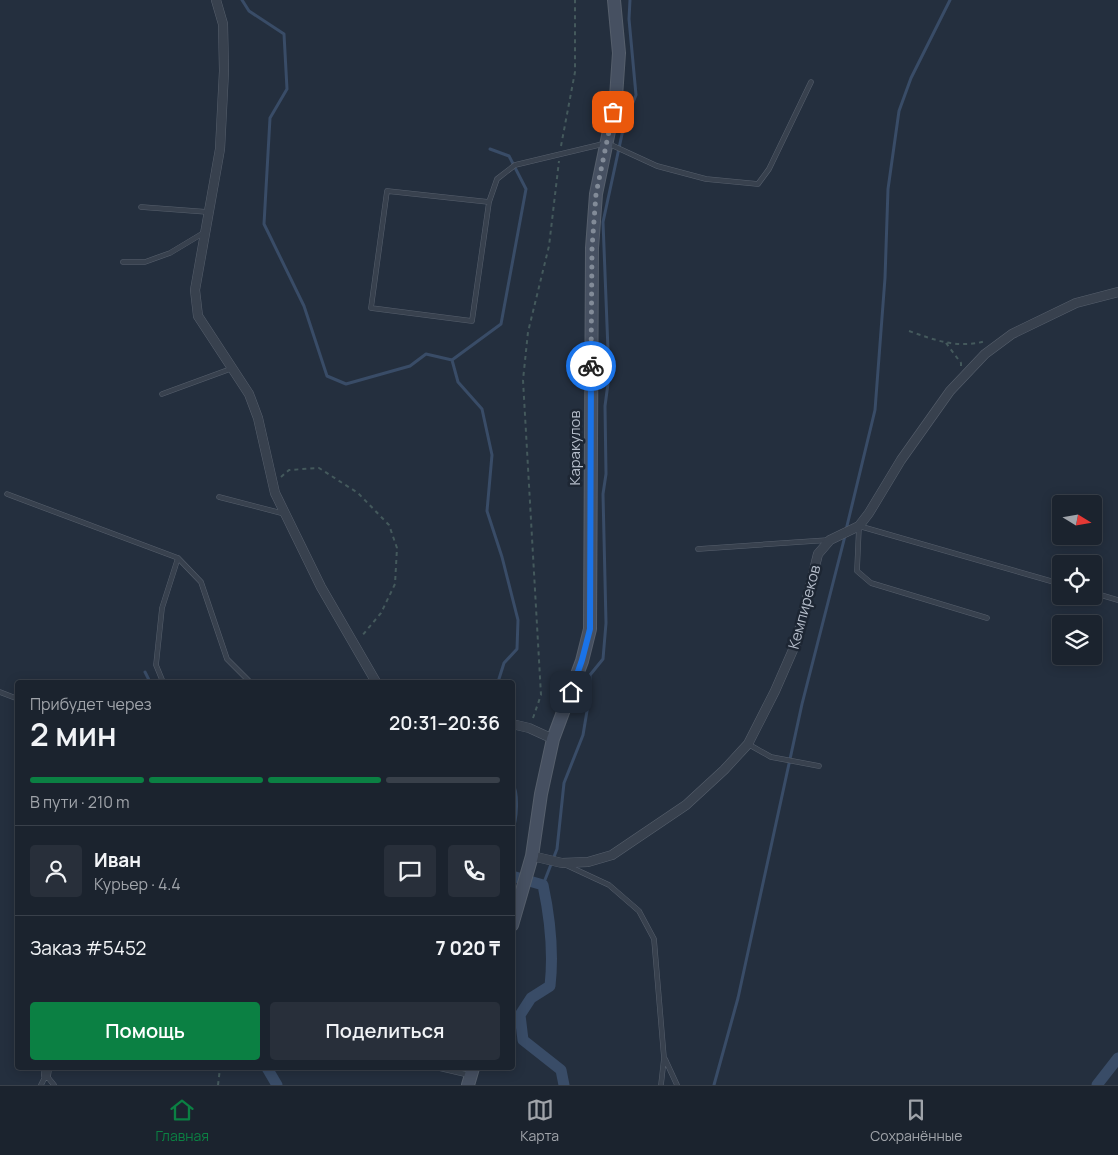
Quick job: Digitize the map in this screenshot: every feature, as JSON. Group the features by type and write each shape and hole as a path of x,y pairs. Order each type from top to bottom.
{"main road":[{"name":"Каракулов","path":"515,914 532,856 541,794 553,739 582,660 590,629 592,248 596,194 616,97 619,53 614,0"}],"street":[{"path":"216,0 223,24 224,71 220,150 207,232 195,290 198,316 249,394 258,418 276,492 321,587 375,680"},
{"path":"833,538 856,528 869,513 900,460 950,391 985,354 1012,334 1076,303 1118,292"},
{"name":"Кемпиреков","path":"532,856 562,863 588,862 612,855 686,805 724,770 748,744 775,691 796,643 818,554 833,538"},
{"path":"515,725 529,728 553,739"}],"lane":[{"path":"489,202 387,191 371,308 472,321 489,202 498,180 515,165 607,143 657,166 681,173 706,179 758,184 769,169 811,82"},
{"path":"141,207 210,212"},
{"path":"123,262 145,262 170,254 207,232"},
{"path":"162,394 232,368"},
{"path":"7,494 178,558 202,582 227,659 248,680"},
{"path":"219,497 286,514"},
{"path":"987,618 871,583 857,571 856,528 1052,582"},
{"path":"698,549 833,538"},
{"path":"162,680 156,665 162,608 178,558"},
{"path":"1102,595 1118,600"},
{"path":"0,692 15,698"},
{"path":"748,744 771,757 819,766"},
{"path":"562,863 609,884 639,911 654,939 664,1058 661,1085"},
{"path":"664,1058 677,1085"},
{"path":"445,1070 471,1078"},
{"path":"41,1085 47,1071"},
{"path":"47,1071 54,1085"}],"path":[{"path":"529,728 541,694 523,380 528,332 549,246 560,154 575,72 575,0"},
{"path":"909,331 946,343 974,344 993,339"},
{"path":"946,343 961,363 961,380"},
{"path":"273,483 289,470 319,468 358,494 389,525 397,548 395,584 380,613 354,645"},
{"path":"218,1085 220,1070"}],"waterway":[{"path":"242,0 249,11 284,34 287,89 270,118 264,224 304,306 327,376 346,384 410,366 426,354 452,360"},
{"path":"543,885 557,849 564,783 583,735 590,693 590,675 603,659 606,623 603,494 606,474 605,406 609,376 603,222 624,125 636,95 629,19 630,0"},
{"path":"846,530 875,410 885,278 888,189 899,111 911,78 950,0"},
{"path":"490,149 509,156 526,189 501,324 452,360 458,382 482,409 492,455 487,511 502,557 518,620 517,649 504,663 499,680"},
{"path":"714,1085 738,998 802,704 845,536"},
{"path":"145,672 149,680"},
{"path":"515,790 515,820"},
{"path":"515,877 543,885 551,935 550,986 531,998 520,1015 523,1040 561,1070 564,1085"},
{"path":"1097,1085 1118,1058"},
{"path":"268,1070 277,1085"}],"way so far":[{"path":"591,366 592,248 596,194 613,112"}],"route":[{"path":"571,692 590,629 591,366"}]}
